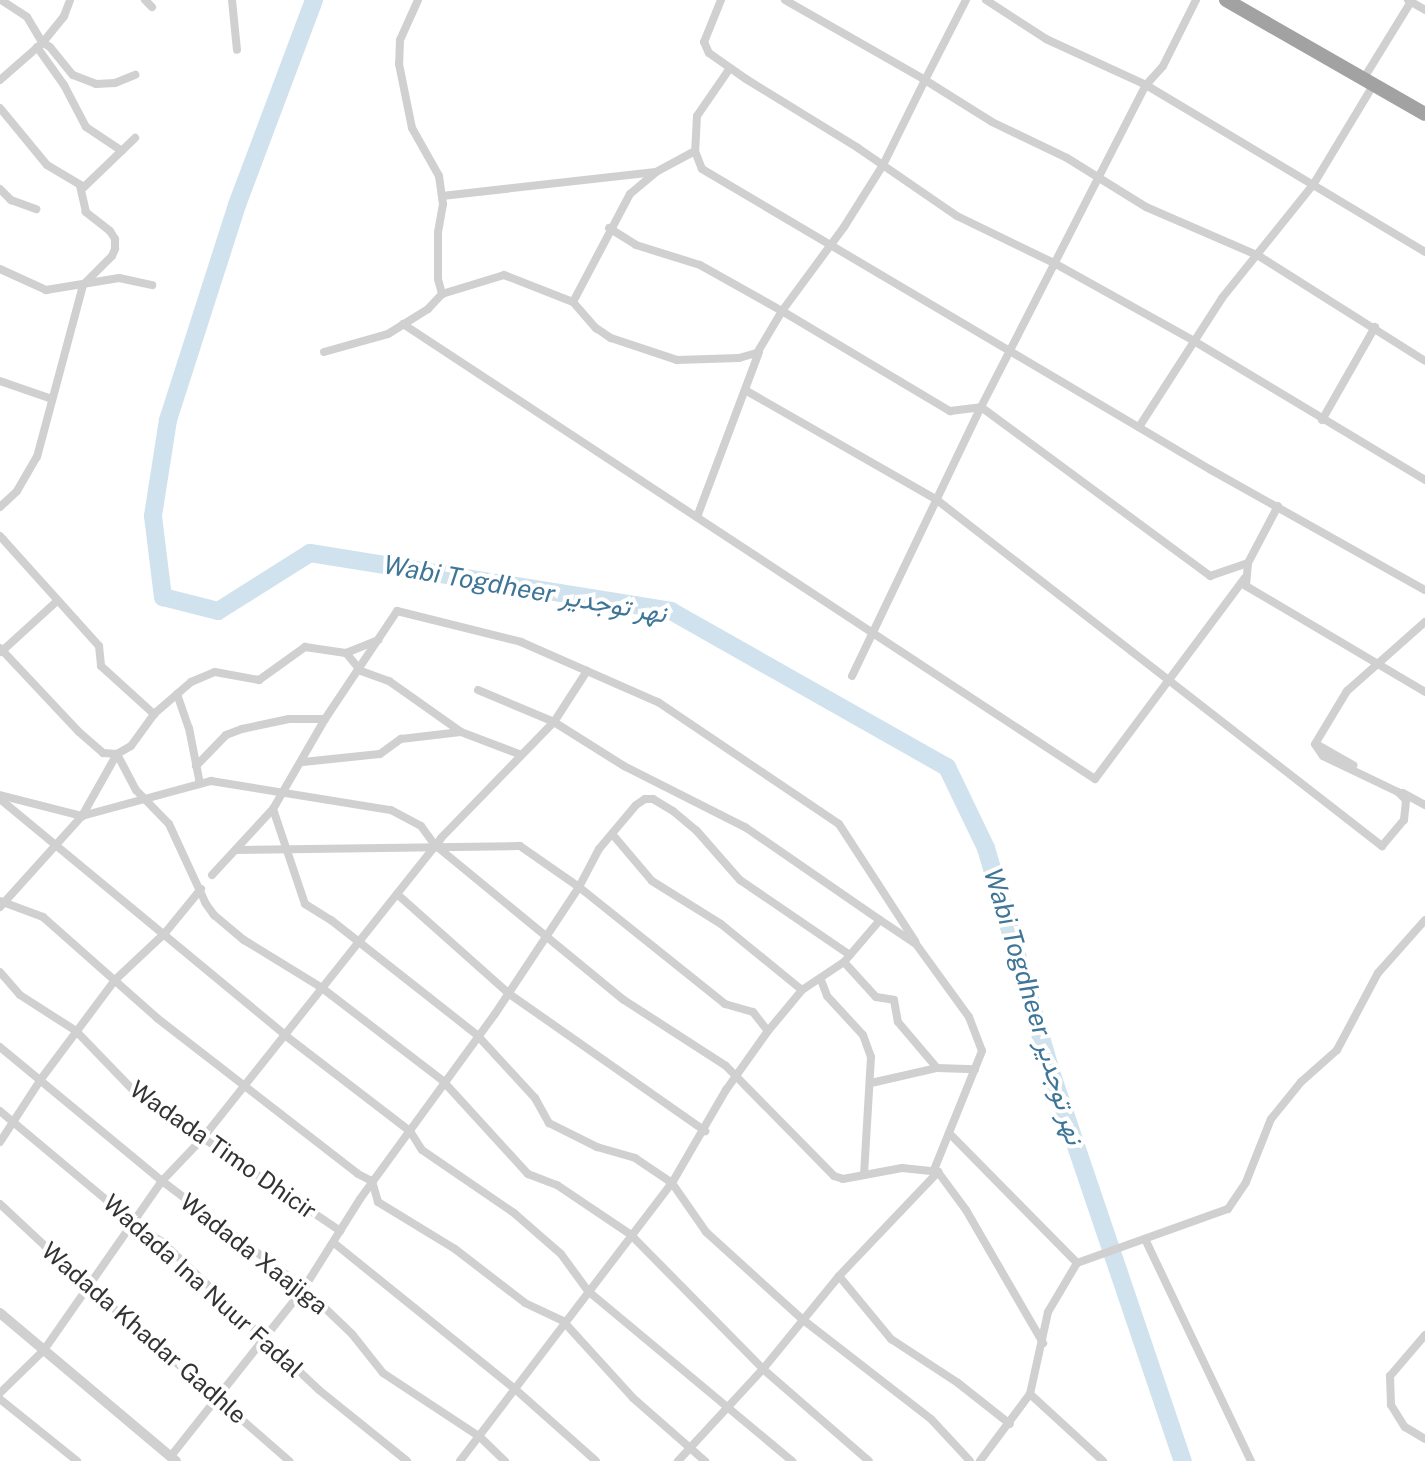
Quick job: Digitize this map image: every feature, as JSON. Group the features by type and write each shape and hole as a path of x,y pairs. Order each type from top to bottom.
{"highway":[{"path":"1226,0 1425,114"}],"street":[{"path":"0,80 41,44 64,16 70,0"},
{"path":"232,0 237,50"},
{"path":"418,0 400,40 399,64 409,118 439,176 442,196 437,248 442,294"},
{"path":"721,0 704,42 709,53 730,68 957,216 1054,263 1194,341 1425,480"},
{"path":"785,0 992,122 1099,178 1146,207 1259,256 1425,361"},
{"path":"697,517 760,351 782,311 883,165 966,0"},
{"path":"986,0 1046,39 1146,85 1425,252"},
{"path":"852,676 1054,263 1146,85 1163,66 1196,0"},
{"path":"1,1 27,17 86,127 122,151"},
{"path":"1139,427 1222,298 1259,256 1313,185 1410,1 1425,10"},
{"path":"41,44 66,69 86,82 115,83 135,75"},
{"path":"730,68 697,116 697,166 828,247 1425,590"},
{"path":"0,108 47,165 86,188 135,138"},
{"path":"573,302 609,228 630,194 656,172 695,151"},
{"path":"442,196 656,172"},
{"path":"0,507 17,491 37,457 83,285 112,256 115,239 86,212 80,185"},
{"path":"0,189 11,200 36,209"},
{"path":"609,228 636,245 700,265 950,411 981,407 1210,576 1248,563"},
{"path":"0,269 46,290 119,278 152,285"},
{"path":"324,352 388,334 428,309 442,294 504,275 573,302 596,328 611,338 677,360 739,358 760,351"},
{"path":"403,324 1095,779 1245,578"},
{"path":"1322,420 1375,327"},
{"path":"0,381 52,399"},
{"path":"745,390 937,500 1382,846 1404,820 1406,800 1398,792 1323,756 1315,744"},
{"path":"1278,506 1248,563 1246,586 1425,692"},
{"path":"0,536 99,646 101,666 154,714"},
{"path":"57,601 1,650 79,732 103,753 117,754"},
{"path":"212,875 273,809 303,762 325,719 361,671 397,611 521,642 658,702 839,824 916,944 969,1017 982,1051 936,1171 839,1276 763,1369 678,1461"},
{"path":"1315,744 1347,691 1425,622"},
{"path":"379,640 346,653 305,647 259,680 215,672 191,682 154,714 131,746 117,754 82,816 1,904 43,917 157,1018 358,1174 372,1181 378,1202 455,1249 525,1303 563,1321 633,1398 705,1461"},
{"path":"346,653 361,671 389,681 461,732 519,754"},
{"path":"77,1461 0,1396 44,1350 162,1181 202,1139 286,1036 435,845 519,754 554,722 587,671"},
{"path":"478,690 554,722 624,766 745,827 916,944"},
{"path":"177,694 189,728 200,784"},
{"path":"196,766 226,735 242,729 289,719 325,719"},
{"path":"303,762 380,754 401,739 461,732"},
{"path":"1315,744 1425,805"},
{"path":"117,754 146,800 169,824 214,915 244,940 322,988 443,1081 528,1174 557,1185 630,1234 763,1369 869,1461"},
{"path":"0,797 82,816 211,781 391,810 421,826 435,845 624,1000 726,1066 834,1176 843,1179 902,1168 936,1171 966,1210 1043,1343"},
{"path":"0,797 54,847 165,933 286,1036 410,1131 422,1150 514,1213 561,1254 588,1291 792,1461"},
{"path":"0,1313 174,1459 304,1288 372,1181 508,993 579,887 593,858 636,805 645,799 657,801 696,830 740,880 847,959 876,997 894,1000 898,1022 937,1068"},
{"path":"273,809 289,848 293,877 305,904 477,1035 535,1098 549,1123 597,1147 635,1158 672,1183 706,1232 802,1319 931,1419 970,1461"},
{"path":"613,835 652,881 721,924 802,990"},
{"path":"236,850 520,846 579,887 725,1004 753,1012 768,1031"},
{"path":"0,1142 16,1122 41,1079 115,980 165,933 201,889"},
{"path":"397,894 508,993 705,1131"},
{"path":"460,1461 563,1321 672,1183 735,1077 768,1031 802,990 821,980 847,959 880,920"},
{"path":"980,1461 1030,1394 1048,1312 1077,1263 1228,1209 1246,1182 1271,1119 1301,1082 1337,1050 1378,973 1425,920"},
{"name":"Wadada Timo Dhicir","path":"0,972 20,995 76,1031 135,1092 340,1231"},
{"path":"821,980 827,996 863,1035 871,1057 864,1174"},
{"name":"Wadada Xaajiga","path":"0,1047 162,1181 304,1288 352,1334 383,1373 480,1437 505,1461"},
{"path":"871,1083 937,1068 975,1069"},
{"name":"Wadada Ina Nuur Fadal","path":"0,1111 134,1223 161,1241 319,1390 407,1461"},
{"path":"949,1133 1077,1263"},
{"name":"Wadada Khadar Gadhle","path":"0,1204 88,1286 289,1461"},
{"path":"1145,1239 1251,1461"},
{"name":"Wadada Timo Dhicir","path":"334,1243 515,1389 596,1461"},
{"path":"839,1276 891,1339 958,1383 1010,1424"},
{"path":"1425,1335 1390,1376 1391,1405 1405,1427 1425,1439"},
{"path":"1030,1394 1103,1461"}],"waterway":[{"name":"Wabi Togdheer نهر توجدير","path":"314,0 237,205 168,420 153,516 163,597 218,611 310,553 671,611 947,767 986,848 1050,1069 1183,1461"}]}
